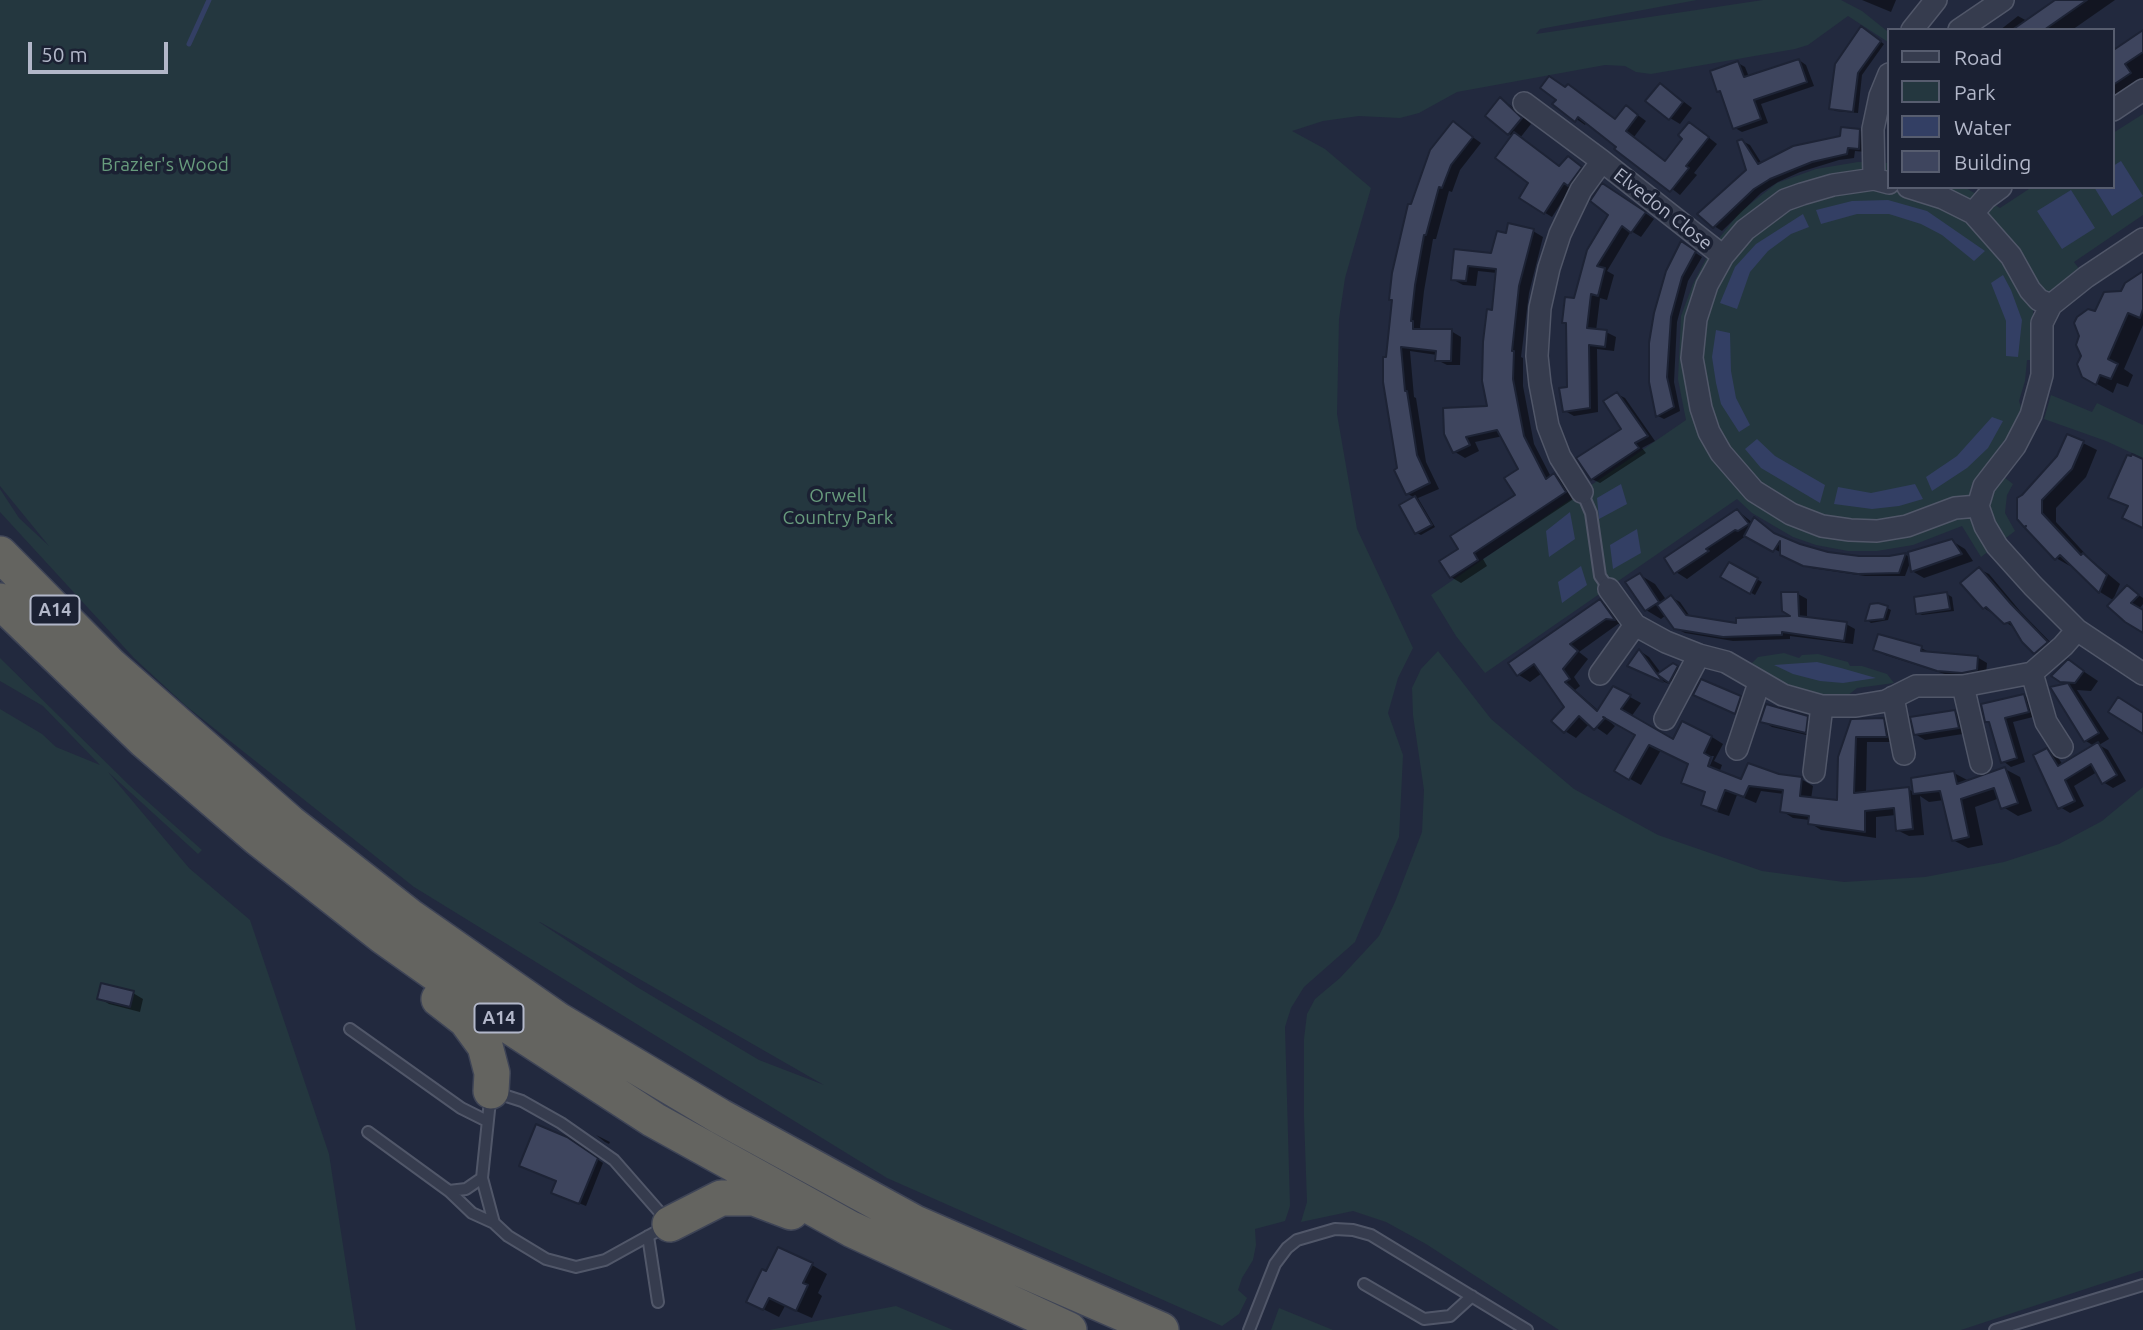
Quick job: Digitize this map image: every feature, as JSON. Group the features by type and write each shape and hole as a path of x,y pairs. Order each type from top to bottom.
{"highway":[{"name":"A14","path":"0,554 111,666 290,823 409,916 558,1020 721,1117 915,1223 1161,1330"},
{"name":"A14","path":"0,601 144,740 258,838 384,937 511,1027 654,1120 851,1229 1069,1330"},
{"name":"A14","path":"384,937 428,990 466,1020 485,1046 492,1073 489,1106"},
{"name":"A14","path":"659,1230 721,1198 754,1198 790,1212 851,1229"}],"street":[{"path":"1914,28 1936,0"},
{"path":"1961,28 1993,2"},
{"path":"1888,76 1880,96 1873,129 1881,181 1833,185 1785,200 1745,230 1723,256 1707,285 1696,319 1692,358 1695,384 1709,432 1721,453 1755,491 1791,514 1822,526 1877,531 1907,526 1955,508 1978,506"},
{"path":"2115,109 2143,90"},
{"name":"Elvedon Close","path":"1524,103 1723,256"},
{"name":"Elvedon Close","path":"1582,492 1560,457 1548,426 1540,384 1538,331 1540,307 1560,234 1581,190 1602,161"},
{"path":"1914,189 1943,198 1973,213 2011,256 2030,290 2039,300 2051,305"},
{"path":"1973,213 1998,189"},
{"path":"2143,239 2051,305 2042,323 2042,374 2031,415 2015,446 1984,486 1978,506 1985,526 1997,546 2019,572 2077,630 2143,674"},
{"path":"1609,589 1635,625 1666,642 1726,662 1783,695 1822,706 1856,706 1885,701 1916,686 1963,686 2032,673 2077,630"},
{"path":"1600,674 1635,625"},
{"path":"1665,719 1699,655"},
{"path":"2032,673 2046,722 2062,747"},
{"path":"1737,749 1759,683"},
{"path":"1963,686 1981,764"},
{"path":"1893,697 1904,754"},
{"path":"1814,772 1822,706"}],"lane":[{"path":"1582,492 1591,513 1600,576 1609,589"},
{"path":"350,1029 461,1108 522,1101 561,1123 614,1160 659,1230 659,1302"},
{"path":"489,1106 482,1178 494,1223"},
{"path":"368,1132 449,1191 472,1213 494,1223 508,1236 546,1259 576,1267 605,1260 659,1230"},
{"path":"449,1191 466,1189 482,1178"},
{"path":"1250,1330 1275,1264 1287,1248 1306,1236 1335,1229 1371,1235 1527,1330"},
{"path":"1364,1284 1424,1319 1450,1316 1472,1296"},
{"path":"1995,1330 2143,1285"}],"green space":[{"name":"Orwell Country Park","path":"0,0 1697,0 1540,29 1536,34 1763,0 1841,0 1862,11 1887,31 1888,42 1848,16 1808,45 1795,49 1651,74 1636,72 1625,66 1605,65 1457,92 1419,113 1400,118 1359,116 1323,121 1292,131 1325,149 1371,188 1345,278 1339,319 1337,414 1357,529 1413,648 1398,678 1388,713 1403,755 1399,837 1355,942 1304,987 1291,1008 1285,1027 1290,1206 1285,1221 1255,1229 1253,1260 1238,1290 1247,1298 1239,1314 1222,1326 887,1178 414,887 186,706 134,658 0,512 0,489 19,518 49,546 0,486","holes":["539,922 824,1085 759,1060 637,987"]},
{"path":"2143,114 2143,215 2074,262 2080,270 2060,283 2033,311 2034,360 2027,360 2019,401 2022,410 2006,447 1990,466 2013,484 2007,495 2005,513 2015,531 1981,557 1962,526 1913,545 1877,551 1848,551 1793,537 1752,513 1737,499 1485,673 1456,636 1431,595 1686,420 1678,379 1681,316 1693,284 1712,247 1740,212 1777,183 1816,169 1858,162 1888,163 1888,189 1967,189 2000,208 2029,189 2115,189 2115,132"},
{"path":"2051,395 2092,412 2097,403 2143,425 2143,458 2106,441 2044,419"},
{"path":"1438,651 1491,719 1574,789 1658,835 1762,871 1844,882 1925,877 2004,862 2059,844 2102,821 2143,787 2143,1270 1961,1330 1559,1330 1426,1244 1386,1222 1353,1211 1301,1222 1307,1202 1304,1039 1307,1014 1315,999 1340,978 1379,936 1422,832 1424,790 1413,715 1412,688 1421,669"},
{"path":"1784,653 1799,658 1802,655 1818,654 1848,662 1850,666 1862,666 1887,674 1894,683 1857,688 1847,696 1821,695 1789,687 1750,665 1758,657"},
{"path":"0,658 129,785 202,850 198,854 108,772 189,868 250,920 329,1154 356,1330 0,1330 0,709 42,734 56,747 100,765 43,706 0,681"},
{"path":"896,1306 953,1330 769,1330"},
{"path":"1279,1308 1333,1330 1271,1330"}],"water":[{"path":"2121,161 2143,196 2112,216 2095,189 2115,189 2115,165"},
{"path":"2071,190 2095,228 2062,249 2037,211"},
{"path":"1888,200 1927,211 1985,251 1974,261 1942,235 1921,224 1889,214 1857,214 1821,224 1816,210 1852,201"},
{"path":"1803,214 1809,227 1791,234 1768,251 1750,272 1737,309 1720,303 1735,267 1756,244"},
{"path":"2003,275 2022,320 2018,357 2006,356 2006,321 1991,283"},
{"path":"1716,330 1730,333 1731,371 1736,398 1750,425 1739,432 1721,404 1716,383 1712,357"},
{"path":"1992,417 2003,421 1988,448 1967,468 1932,491 1926,477 1957,456"},
{"path":"1757,439 1775,456 1825,485 1820,503 1761,468 1745,449"},
{"path":"1621,484 1627,504 1599,519 1597,498"},
{"path":"1915,484 1923,499 1899,506 1872,509 1834,504 1838,487 1871,493"},
{"path":"1570,512 1575,539 1549,557 1546,531"},
{"path":"1637,529 1641,553 1613,569 1610,545"},
{"path":"1581,566 1587,585 1562,603 1558,582"},
{"path":"1817,662 1876,678 1843,683 1820,681 1793,674 1774,665"}],"building":[{"path":"2055,0 2087,0 2047,28 2015,28"},
{"path":"1861,26 1881,41 1858,73 1853,112 1829,109 1835,64"},
{"path":"2143,30 2143,52 2125,64 2131,73 2115,84 2115,49"},
{"path":"1799,59 1807,82 1754,100 1761,119 1733,129 1710,71 1738,61 1744,77"},
{"path":"1549,76 1565,87 1568,84 1615,119 1626,105 1638,115 1626,131 1665,161 1682,139 1678,135 1689,122 1709,137 1670,192 1578,117 1575,122 1552,104 1556,100 1540,88"},
{"path":"1660,83 1683,102 1669,120 1645,101"},
{"path":"1500,97 1522,118 1508,135 1485,116"},
{"path":"1453,121 1473,137 1451,165 1442,188 1439,187 1424,235 1411,321 1413,329 1452,329 1451,361 1435,361 1436,351 1401,347 1405,391 1417,455 1430,483 1406,495 1394,470 1397,468 1383,382 1383,357 1386,357 1392,300 1389,300 1392,273 1408,204 1411,204 1430,150"},
{"path":"1841,127 1860,129 1859,149 1848,148 1847,154 1812,162 1770,179 1754,189 1713,228 1697,214 1746,170 1737,141 1742,139 1758,164 1793,146 1840,136"},
{"path":"1514,132 1559,166 1568,156 1582,167 1568,186 1564,183 1544,214 1519,198 1528,183 1495,158"},
{"path":"1602,183 1646,212 1631,233 1622,226 1597,266 1605,268 1598,296 1591,294 1587,328 1607,330 1605,347 1589,345 1590,408 1563,412 1559,388 1567,387 1566,323 1562,323 1565,297 1574,298 1587,250 1608,215 1590,201"},
{"path":"1508,223 1534,229 1519,286 1512,351 1513,379 1524,436 1546,479 1554,473 1566,492 1474,553 1478,560 1450,578 1439,561 1458,549 1450,536 1515,495 1504,478 1518,469 1497,430 1466,437 1470,445 1453,453 1444,434 1443,408 1487,406 1482,381 1483,342 1487,309 1492,310 1496,269 1468,266 1466,281 1451,280 1454,249 1491,253 1497,231 1506,233"},
{"path":"1681,241 1696,251 1682,277 1671,317 1667,377 1674,407 1656,417 1649,382 1649,343 1666,271"},
{"path":"2143,271 2143,309 2140,318 2128,313 2108,359 2118,364 2111,379 2100,375 2096,385 2082,377 2077,364 2081,356 2076,345 2079,336 2074,323 2077,317 2088,309 2095,311 2104,292 2121,291 2125,283"},
{"path":"1617,392 1648,436 1635,443 1639,448 1591,480 1576,458 1621,429 1603,401"},
{"path":"2067,434 2084,441 2072,469 2042,500 2042,513 2081,555 2083,553 2107,575 2099,593 2060,555 2055,560 2017,519 2017,498 2057,456"},
{"path":"2132,454 2143,459 2143,528 2122,518 2128,506 2108,498 2127,455"},
{"path":"1415,496 1432,525 1415,534 1399,505"},
{"path":"1737,509 1749,524 1706,549 1709,551 1674,574 1664,558"},
{"path":"1754,517 1774,533 1828,552 1859,556 1906,553 1899,573 1858,574 1803,566 1780,555 1780,541 1773,552 1744,536"},
{"path":"1952,539 1962,554 1911,572 1908,552"},
{"path":"1729,562 1758,578 1750,594 1720,577"},
{"path":"1979,567 2048,642 2034,654 2022,642 2010,622 2004,624 1986,607 1983,609 1960,583"},
{"path":"1640,573 1659,602 1645,611 1625,582"},
{"path":"2127,585 2139,595 2131,603 2143,610 2143,633 2107,606"},
{"path":"1781,592 1798,592 1799,616 1847,622 1844,641 1782,632 1782,635 1723,637 1674,629 1657,605 1671,595 1686,615 1736,623 1736,618 1790,616 1782,611"},
{"path":"1947,592 1950,609 1916,614 1914,597"},
{"path":"1600,599 1615,620 1606,619 1570,644 1578,651 1563,669 1570,679 1565,682 1597,711 1613,686 1631,695 1621,709 1673,739 1682,721 1712,736 1704,753 1711,757 1708,766 1741,779 1748,763 1779,774 1802,777 1800,796 1837,800 1838,757 1851,719 1884,718 1887,737 1856,737 1854,793 1909,787 1913,829 1896,831 1894,808 1865,811 1865,832 1808,824 1809,816 1780,812 1783,790 1749,786 1744,797 1725,790 1717,811 1701,805 1705,792 1681,783 1688,764 1649,745 1629,780 1614,771 1635,735 1605,718 1594,730 1579,716 1564,733 1551,721 1564,707 1534,664 1517,676 1508,663"},
{"path":"1870,604 1888,606 1884,619 1865,621"},
{"path":"1878,634 1922,646 1921,651 1978,656 1977,670 1962,673 1937,671 1873,650"},
{"path":"1639,649 1657,674 1673,663 1678,666 1669,683 1658,675 1663,682 1627,666"},
{"path":"2068,659 2084,671 2075,683 2060,682 2051,676"},
{"path":"1701,679 1741,696 1735,714 1693,695"},
{"path":"2068,683 2099,733 2084,742 2050,687"},
{"path":"2024,694 2029,712 2005,718 2017,758 2001,763 1981,704"},
{"path":"2118,697 2143,713 2143,734 2108,712"},
{"path":"1766,704 1808,716 1806,733 1760,722"},
{"path":"1955,710 1959,728 1914,735 1910,717"},
{"path":"2098,742 2117,775 2102,784 2091,764 2065,780 2075,801 2058,809 2033,755 2047,748 2058,766"},
{"path":"2005,767 2018,803 2001,809 1994,788 1961,799 1969,837 1952,841 1940,791 1913,794 1911,778 1954,771 1957,784"},
{"path":"101,983 134,991 130,1007 97,999"},
{"path":"536,1124 567,1137 598,1158 579,1204 551,1193 556,1181 519,1166"},
{"path":"778,1247 813,1263 803,1283 808,1285 796,1311 769,1298 763,1310 746,1302 762,1269 766,1271"}],"waterway":[{"path":"189,44 209,0"}],"park label":[{"name":"Brazier's Wood","path":"165,165"}]}
